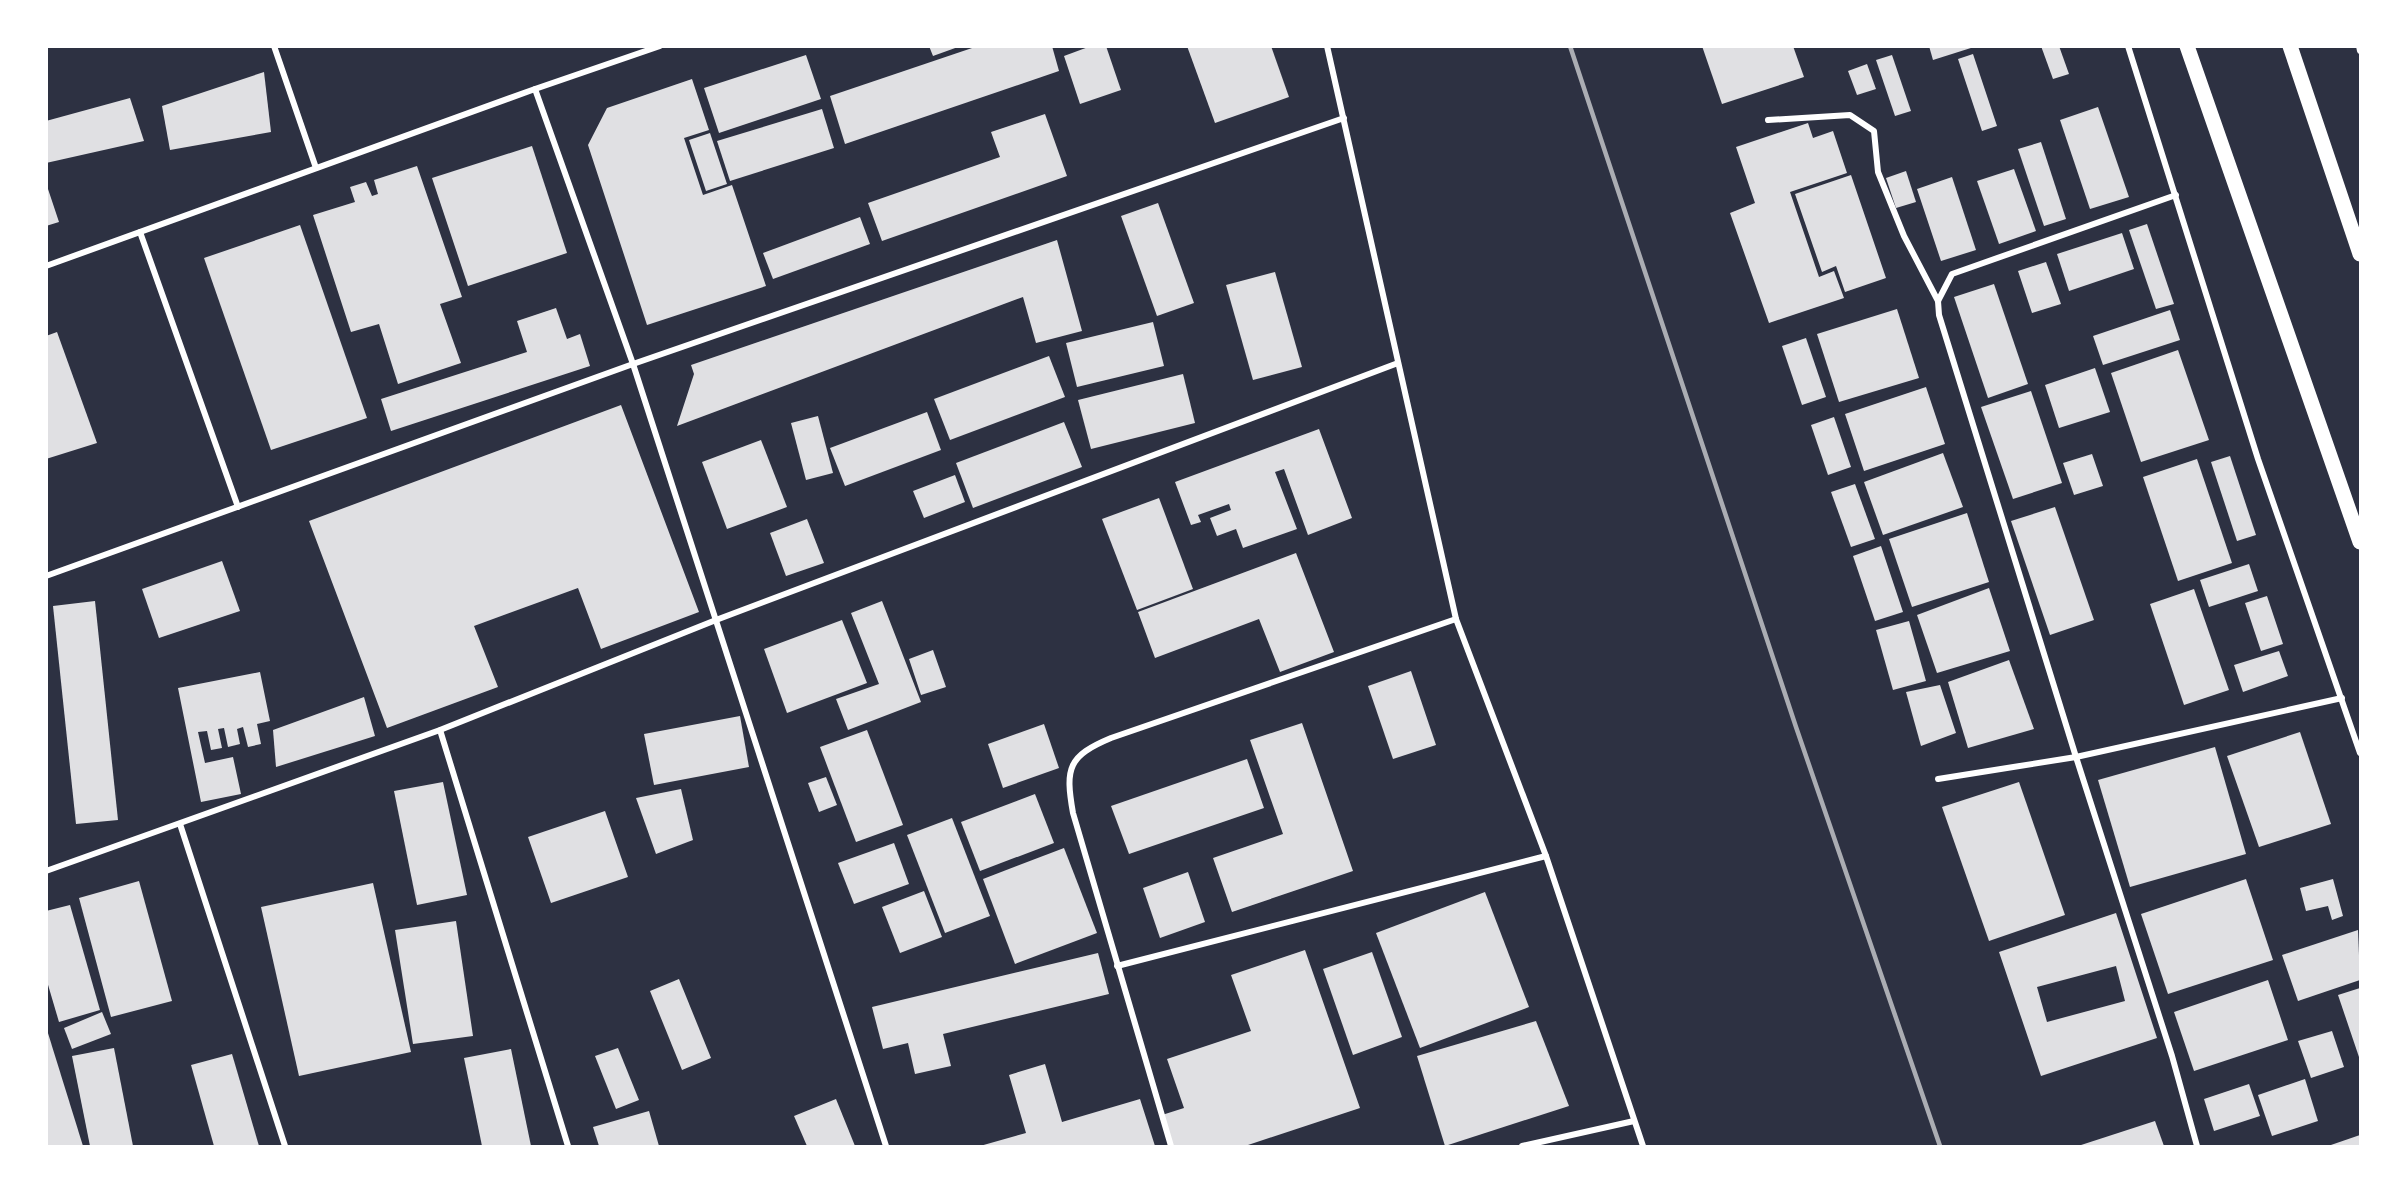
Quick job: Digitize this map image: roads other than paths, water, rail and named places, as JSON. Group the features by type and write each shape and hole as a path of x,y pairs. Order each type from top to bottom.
{"main road":[{"path":"2187,46 2361,543"},
{"path":"2290,46 2361,254"}],"street":[{"path":"274,46 316,168"},
{"path":"46,266 534,89 660,46"},
{"path":"1327,46 1456,619 1546,856 1643,1146"},
{"path":"2128,46 2258,459 2361,753"},
{"path":"2359,46 2361,51"},
{"path":"534,89 633,364 886,1146"},
{"path":"1768,120 1850,115 1874,131 1878,172 1904,236 1938,301 1939,315 2076,757 2172,1056 2197,1146"},
{"path":"46,576 633,364 1344,118"},
{"path":"1938,301 1952,274 2176,195"},
{"path":"140,232 238,507"},
{"path":"46,871 440,730 716,620 1398,363"},
{"path":"1171,1146 1073,813 1068,784 1070,766 1086,749 1456,619"},
{"path":"1938,780 2076,757 2342,698"},
{"path":"440,730 568,1146"},
{"path":"180,824 285,1146"},
{"path":"1118,966 1546,856"},
{"path":"1522,1146 1634,1121"}],"railway":[{"path":"1570,46 1796,727 1940,1146"}]}
